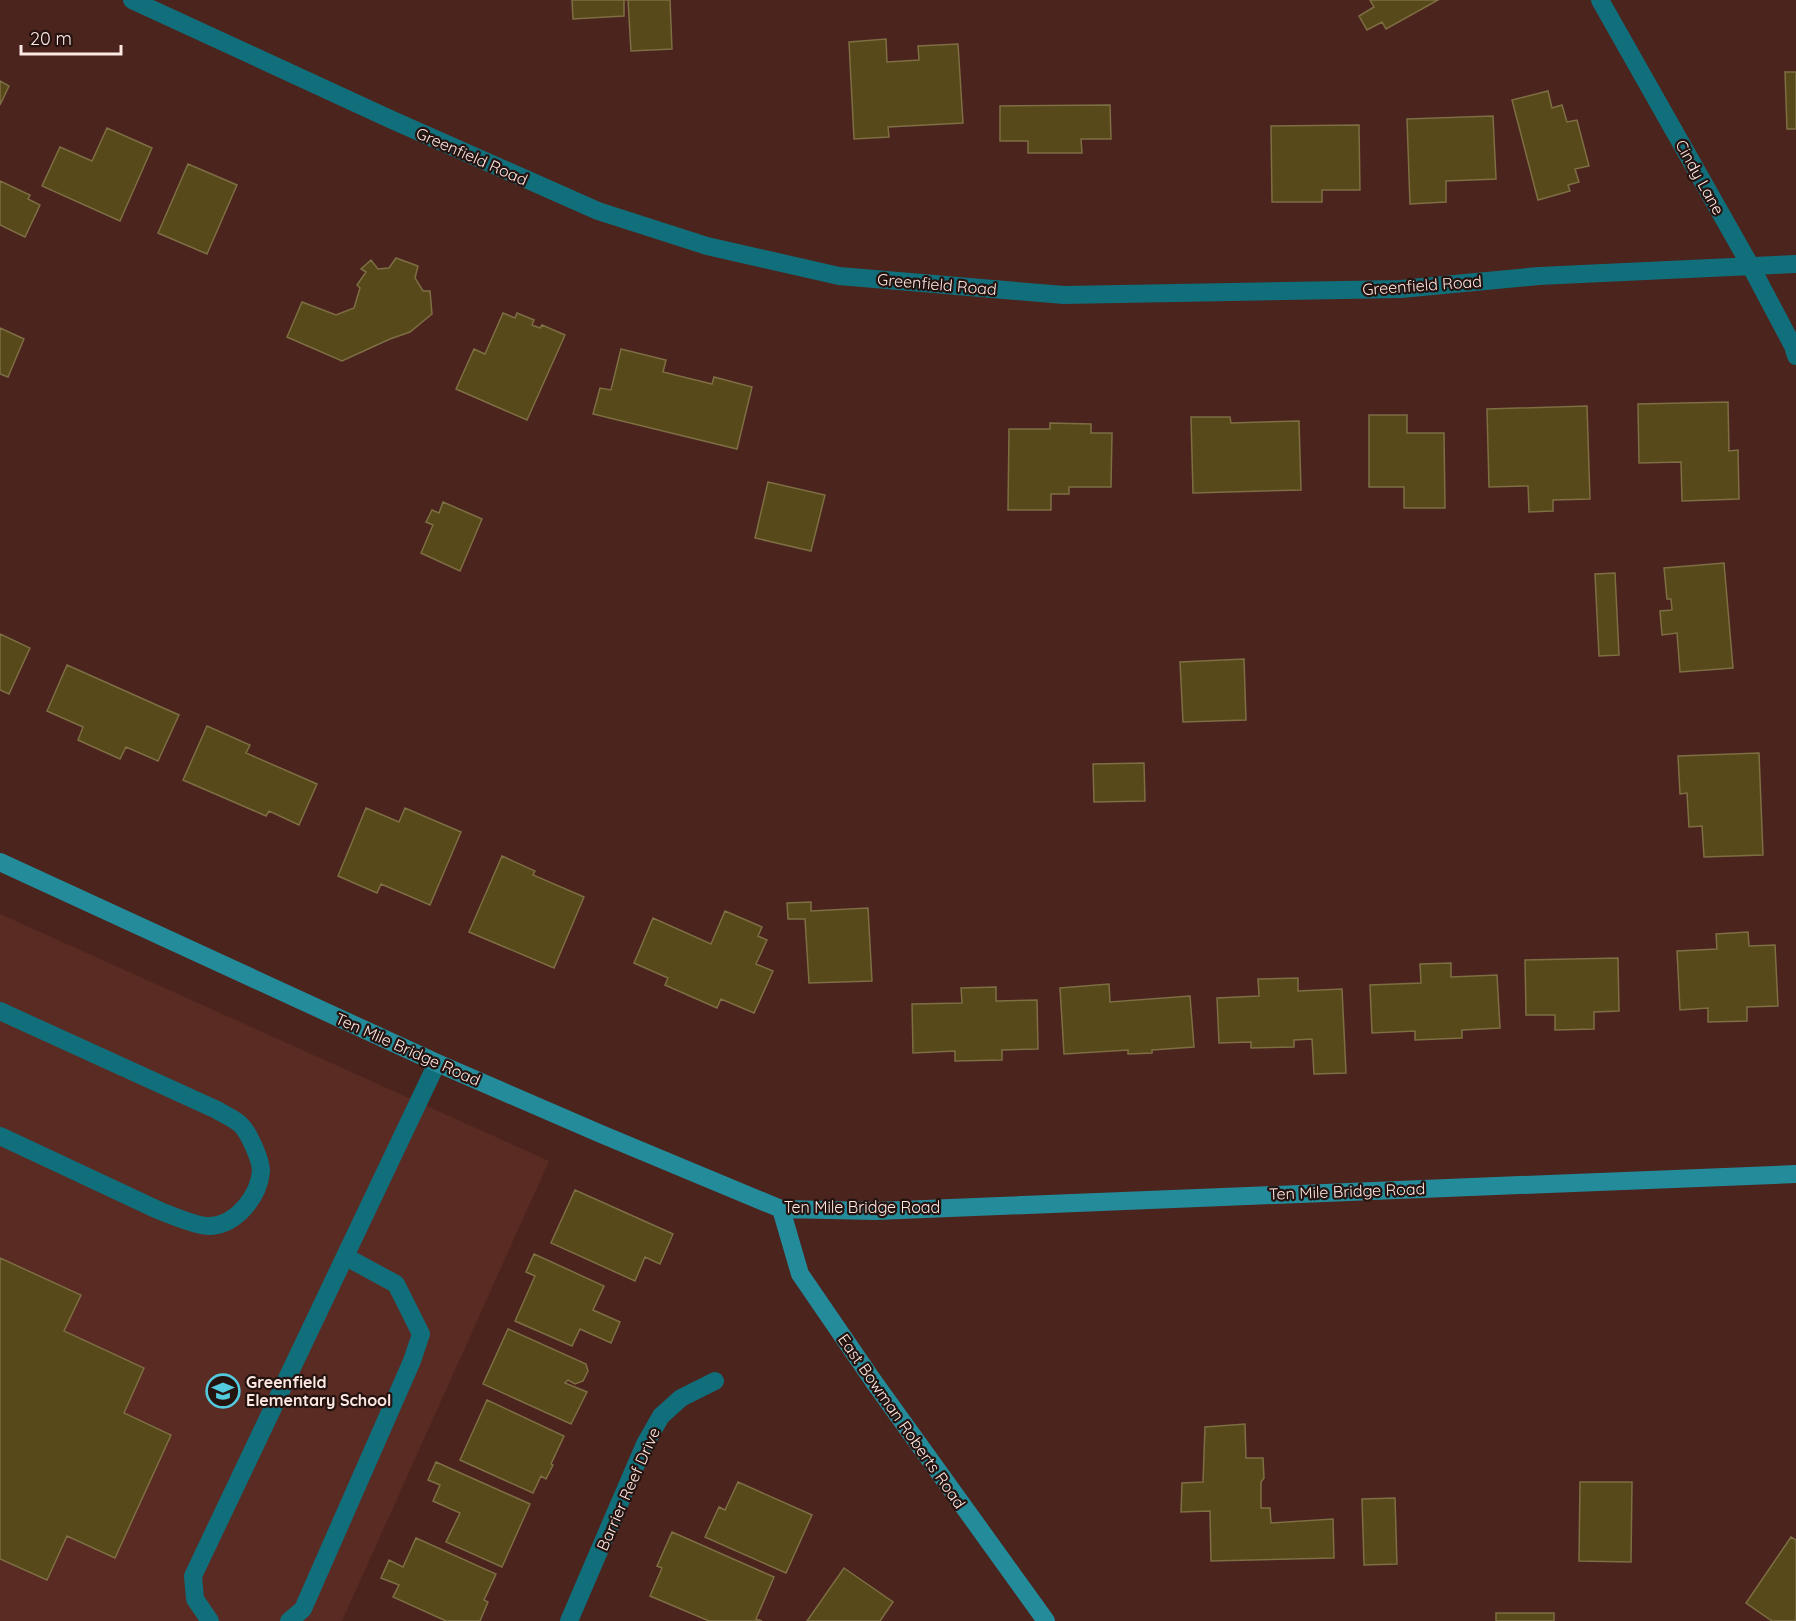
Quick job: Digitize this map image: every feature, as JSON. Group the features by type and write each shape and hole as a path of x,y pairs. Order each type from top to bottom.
{"street":[{"name":"Greenfield Road","path":"132,0 390,119 598,211 707,246 839,276 1064,295 1401,289 1539,276 1796,264"},
{"name":"Cindy Lane","path":"1600,0 1750,265 1793,346 1796,356"},
{"name":"Ten Mile Bridge Road","path":"0,862 437,1063 781,1209 876,1211 1796,1174"},
{"path":"0,1011 217,1110 242,1125 256,1150 261,1170 255,1193 247,1206 231,1220 211,1226 176,1218 0,1136"},
{"path":"210,1621 195,1599 193,1576 437,1063"},
{"name":"East Bowman Roberts Road","path":"781,1209 800,1274 1046,1621"},
{"path":"289,1621 303,1609 412,1361 421,1334 396,1284 346,1257"},
{"name":"Barrier Reef Drive","path":"569,1621 645,1444 661,1416 681,1398 715,1381"}],"shaded area":[{"name":"Greenfield Elementary School","path":"0,914 549,1161 342,1621 0,1621"}],"building":[{"path":"572,0 624,0 624,16 573,19"},
{"path":"628,0 670,0 672,49 631,51"},
{"path":"1370,0 1438,0 1386,29 1382,22 1367,30 1359,16 1374,7"},
{"path":"886,39 887,62 919,60 918,46 958,44 963,123 888,127 889,137 854,139 849,42"},
{"path":"1785,72 1796,72 1796,129 1787,129"},
{"path":"0,81 9,86 0,105"},
{"path":"1548,91 1552,108 1562,105 1567,122 1577,120 1589,166 1575,169 1579,182 1568,185 1570,191 1538,200 1512,100"},
{"path":"1110,105 1111,139 1081,139 1082,153 1028,153 1028,141 1000,141 1000,106"},
{"path":"1493,116 1496,179 1446,181 1446,202 1410,204 1407,119"},
{"path":"1359,125 1360,190 1322,190 1322,202 1272,202 1271,126"},
{"path":"107,128 152,148 120,221 42,186 60,147 92,161"},
{"path":"188,164 237,185 207,254 158,233"},
{"path":"0,181 30,195 28,199 40,205 25,237 0,225"},
{"path":"396,258 418,266 415,278 423,291 430,291 432,314 410,332 342,361 287,337 302,302 336,315 354,308 360,288 357,285 366,272 361,269 371,260 378,269 389,268"},
{"path":"503,313 515,318 517,313 534,320 532,325 540,328 542,325 565,335 527,420 456,389 474,349 485,354"},
{"path":"0,328 24,339 8,377 0,374"},
{"path":"621,349 666,360 663,372 712,384 714,377 752,387 737,449 593,414 600,388 611,390"},
{"path":"1728,402 1729,451 1738,450 1739,499 1682,501 1681,462 1639,463 1638,404"},
{"path":"1587,406 1590,499 1553,500 1553,511 1529,512 1528,486 1489,487 1487,409"},
{"path":"1369,415 1407,415 1407,433 1444,433 1445,508 1404,508 1404,487 1369,487"},
{"path":"1191,417 1230,417 1231,423 1299,421 1301,490 1193,493"},
{"path":"1050,423 1091,424 1091,433 1112,433 1111,487 1069,487 1069,494 1051,494 1051,510 1008,510 1009,429 1050,429"},
{"path":"768,482 825,495 811,551 755,538"},
{"path":"443,502 482,519 460,571 421,553 433,525 426,522 432,510 439,513"},
{"path":"1724,563 1733,668 1680,672 1677,633 1662,635 1660,611 1672,610 1671,599 1667,599 1664,568"},
{"path":"1615,573 1619,655 1599,656 1595,574"},
{"path":"0,634 30,648 9,694 0,690"},
{"path":"1244,659 1246,720 1183,722 1180,662"},
{"path":"67,665 179,715 158,761 126,747 120,759 78,740 83,727 47,711"},
{"path":"207,726 250,745 246,753 317,784 299,825 269,811 266,816 183,780"},
{"path":"1759,753 1763,855 1704,857 1702,826 1689,827 1687,793 1680,794 1678,756"},
{"path":"1144,763 1145,801 1094,802 1093,764"},
{"path":"366,808 399,822 405,808 461,832 430,905 381,884 377,893 338,876"},
{"path":"502,856 535,871 533,875 584,897 554,968 469,932"},
{"path":"811,902 811,911 868,908 872,981 809,983 805,919 788,919 787,903"},
{"path":"725,911 762,927 758,936 767,940 756,964 773,971 754,1013 721,999 717,1008 665,985 668,978 634,963 653,918 711,944"},
{"path":"1748,932 1749,946 1775,945 1778,1006 1747,1007 1747,1021 1708,1022 1708,1008 1680,1010 1677,951 1717,949 1716,934"},
{"path":"1618,958 1619,1011 1594,1012 1594,1029 1555,1030 1555,1015 1526,1015 1525,960"},
{"path":"1451,963 1451,977 1497,975 1500,1028 1462,1030 1462,1038 1415,1040 1415,1031 1372,1033 1370,985 1421,983 1420,964"},
{"path":"1298,978 1298,991 1342,989 1346,1073 1314,1074 1312,1039 1294,1040 1294,1047 1251,1048 1251,1042 1219,1043 1217,998 1259,996 1258,979"},
{"path":"1109,984 1110,1002 1190,996 1194,1047 1152,1050 1152,1053 1128,1054 1128,1050 1064,1054 1060,988"},
{"path":"996,987 996,1001 1037,1000 1038,1049 1002,1050 1002,1060 955,1061 955,1051 913,1053 912,1004 962,1003 961,988"},
{"path":"575,1190 673,1234 660,1264 645,1257 635,1281 551,1243"},
{"path":"534,1254 604,1286 593,1310 620,1322 611,1343 580,1329 572,1346 515,1321 535,1276 526,1272"},
{"path":"0,1258 81,1295 64,1331 144,1368 124,1413 171,1435 115,1558 67,1536 47,1580 0,1559"},
{"path":"508,1329 586,1364 588,1371 583,1381 575,1384 568,1380 565,1383 587,1392 571,1424 483,1384"},
{"path":"487,1400 564,1436 546,1479 541,1476 533,1493 460,1460"},
{"path":"1245,1424 1246,1458 1263,1458 1261,1508 1270,1508 1271,1523 1333,1519 1334,1558 1211,1561 1210,1511 1181,1512 1182,1483 1203,1482 1205,1427"},
{"path":"436,1462 530,1504 502,1567 446,1542 460,1513 433,1501 440,1485 428,1480"},
{"path":"738,1482 812,1515 786,1573 705,1537 719,1507 725,1510"},
{"path":"1580,1482 1632,1482 1631,1562 1579,1561"},
{"path":"1395,1498 1397,1564 1364,1565 1362,1499"},
{"path":"672,1532 774,1577 756,1619 762,1621 709,1621 650,1596 662,1568 657,1566"},
{"path":"1791,1537 1796,1540 1796,1621 1772,1621 1746,1603"},
{"path":"416,1538 496,1574 484,1600 488,1602 480,1621 446,1621 393,1597 399,1585 381,1578 389,1560 403,1567"},
{"path":"844,1568 893,1602 880,1621 807,1621"},
{"path":"1496,1613 1554,1613 1554,1621 1496,1621"}],"place":[{"name":"Greenfield Elementary School","path":"223,1391"}]}
